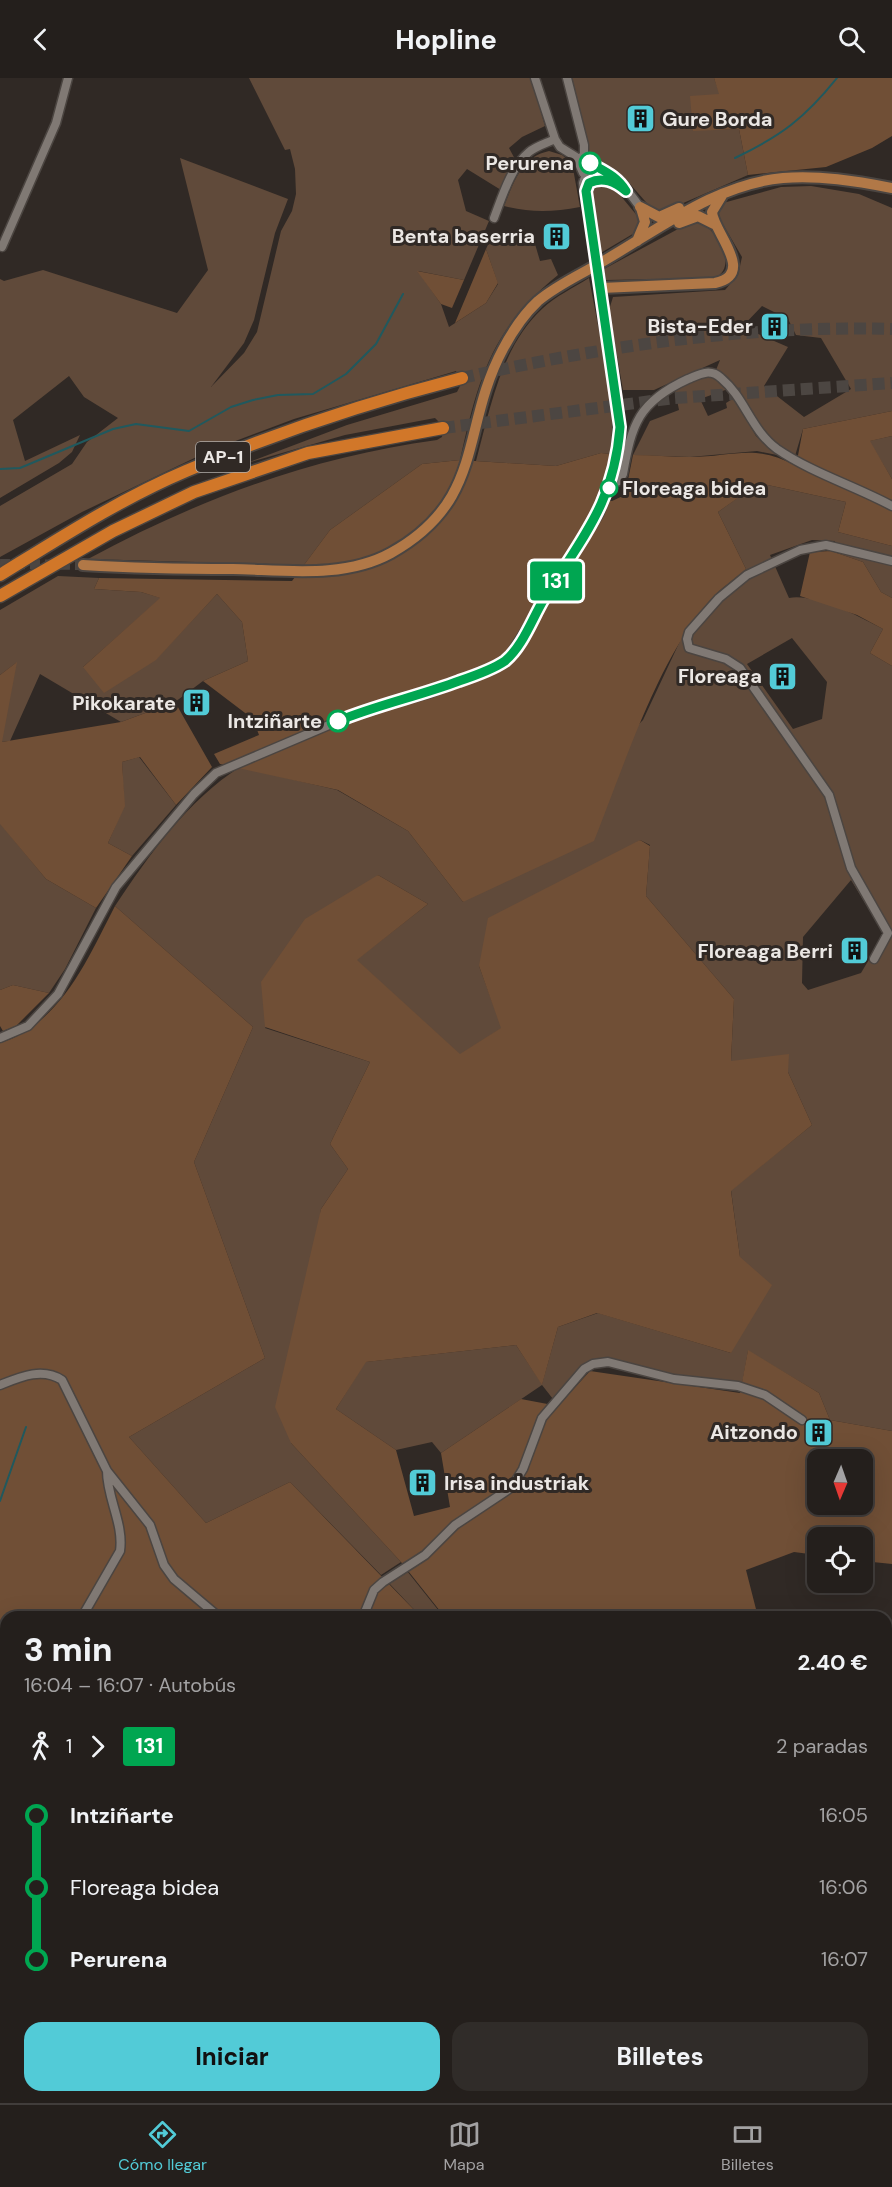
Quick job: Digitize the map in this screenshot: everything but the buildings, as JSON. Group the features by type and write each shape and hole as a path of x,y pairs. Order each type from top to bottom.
{"highway":[{"name":"AP-1","path":"0,575 103,514 185,471 295,429 462,378"},
{"name":"AP-1","path":"0,596 112,531 194,492 308,453 443,428"}],"main road":[{"path":"83,565 303,571 359,566 390,554 426,528 454,493 466,464 495,366 509,338 523,318 551,291 700,204 725,192 782,178 842,180 892,188"},
{"path":"601,288 721,282 730,273 733,259 714,224 713,208 725,192"},
{"path":"640,207 658,217 687,205 700,204"},
{"path":"636,241 645,222 640,207"},
{"path":"636,241 693,217 703,217 714,224"}],"street":[{"path":"2,247 56,123 68,78"},
{"path":"535,78 555,139 560,147 583,173 599,175 616,183 640,207"},
{"path":"0,1038 28,1026 58,994 116,887 194,794 216,773 362,711 427,693 504,661 520,641 599,514 611,484 618,455 620,427 583,173 584,145 567,78"},
{"path":"494,218 504,191 524,158 529,152 555,139"},
{"path":"583,173 590,163 599,175"},
{"path":"611,484 619,481 623,474 633,427 644,407 676,384 704,372 711,372 728,384 760,435 775,448 794,460 892,506"},
{"path":"874,958 888,933 850,868 829,795 740,668 726,659 689,648 687,639 689,632 719,598 747,575 800,550 826,545 892,561"},
{"path":"365,1611 374,1590 383,1582 425,1555 454,1525 512,1487 523,1469 542,1418 584,1369 593,1364 608,1362 674,1379 738,1386 765,1395 802,1420"},
{"path":"0,1385 33,1374 53,1374 62,1380 107,1471 150,1525 164,1565 174,1580 212,1611"},
{"path":"85,1611 120,1551 122,1540 107,1487 107,1471"}],"shaded area":[{"path":"249,78 531,78 545,126 522,137 509,148 516,161 501,190 467,169 458,180 466,211 489,221 464,280 418,271 441,304 449,327 486,303 498,284 486,249 491,238 521,240 522,246 535,244 540,261 551,259 558,275 535,295 502,336 481,380 460,460 422,464 330,530 304,565 88,559 172,517 257,483 345,457 437,440 442,437 443,426 435,418 345,435 247,463 347,425 457,392 462,382 456,371 294,419 209,451 82,512 0,557 0,506 72,464 87,442 118,418 84,397 69,376 13,420 25,461 80,435 72,452 59,463 0,498 0,279 4,281 43,270 177,313 208,270 180,158 288,199 275,233 254,320 244,343 211,387 244,353 257,332 281,231 292,211 296,194 295,169 290,149 285,150"},
{"path":"570,78 714,78 720,94 693,130 739,129 748,175 674,207 663,210 652,209 623,176 588,153"},
{"path":"714,78 892,78 892,136 872,148 826,167 748,175 739,129 693,131 690,96 719,94"},
{"path":"549,151 562,155 572,163 580,207 542,211 504,206 515,180 525,165 539,154"},
{"path":"598,184 615,189 639,218 636,232 599,254 590,194 590,188"},
{"path":"811,186 859,194 892,208 892,411 803,429 795,456 769,437 737,389 716,370 720,360 654,390 623,390 609,310 613,297 725,290 738,275 742,257 721,221 718,211 723,203 781,187","holes":["762,306 788,319 796,335 821,338 851,389 804,417 764,386 788,347 742,327"]},
{"path":"698,221 712,232 723,248 725,265 722,272 715,278 606,280 604,269 691,222"},
{"path":"486,249 498,283 486,303 455,323"},
{"path":"417,271 464,280 452,308 441,304"},
{"path":"589,278 613,404 611,454 601,453 556,466 476,461 492,400 516,341 542,309"},
{"path":"705,376 712,376 728,389 700,399 708,416 727,408 726,403 734,398 756,436 777,455 757,451 690,457 633,455 650,421 679,410 675,390"},
{"path":"892,411 892,436 870,441 892,479 892,546 838,532 846,502 759,483 718,512 746,569 711,599 692,623 675,651 644,714 594,841 463,902 408,831 338,790 220,764 214,754 259,735 253,719 203,681 248,661 242,622 217,594 156,660 104,693 83,667 160,598 141,592 94,589 99,578 292,581 330,530 422,464 460,460 556,466 601,453 611,454 611,464 600,501 612,501 625,495 633,455 690,457 756,453 781,459 796,466 803,429"},
{"path":"892,436 892,479 869,441"},
{"path":"758,483 846,502 838,532 892,546 892,598 881,592 863,562 831,551 835,541 812,540 770,555 789,598 800,597 824,602 883,629 870,653 892,666 892,1431 830,1420 819,1393 748,1351 742,1384 673,1374 613,1359 600,1359 585,1365 553,1399 542,1385 441,1453 432,1442 396,1450 336,1409 365,1362 516,1345 542,1384 558,1327 598,1313 731,1353 740,1257 731,1190 812,1125 788,1072 731,1061 734,999 646,896 650,845 640,840 479,966 502,1028 460,1055 356,960 428,904 378,875 265,1028 370,1062 330,1144 348,1169 321,1209 291,1443 401,1562 381,1575 290,1482 206,1523 129,1437 265,1358 194,1162 253,1027 115,906 156,848 187,812 203,795 240,767 337,790 408,831 463,902 643,720 681,639 712,597 746,569 718,512","holes":["792,638 827,682 822,719 793,729 747,664","851,880 884,934 861,973 808,990 802,983 803,937"]},
{"path":"831,551 863,562 881,592 892,598 892,666 870,653 883,629 857,615 800,596 810,552"},
{"path":"58,576 99,578 94,589 141,592 161,598 83,667 156,659 217,594 242,622 248,661 203,681 175,702 121,722 40,674 10,741 1,742 16,663 0,675 0,610"},
{"path":"17,662 2,742 121,722 175,702 212,767 176,805 140,757 122,762 125,806 108,843 132,856 96,908 46,879 0,824 0,675"},
{"path":"139,757 176,805 132,856 108,843 124,806 122,762"},
{"path":"0,823 46,879 96,908 65,969 49,993 13,985 0,990"},
{"path":"640,840 650,846 646,896 734,999 731,1061 789,1054 788,1072 812,1125 731,1191 740,1257 772,1285 731,1353 597,1313 558,1327 542,1385 516,1345 366,1362 336,1409 396,1450 414,1516 450,1507 441,1453 521,1399 558,1406 590,1371 740,1393 748,1350 819,1393 830,1420 892,1431 892,1564 873,1562 873,1527 807,1527 807,1554 794,1552 746,1570 756,1611 440,1611 401,1562 291,1443 275,1407 321,1209 348,1169 330,1144 370,1062 265,1027 261,982 305,919 378,875 428,904 357,960 460,1054 501,1028 479,966 488,918"},
{"path":"115,906 253,1027 194,1162 265,1358 129,1437 206,1523 290,1482 415,1611 0,1611 0,1043 21,1034 40,1021 56,1005 70,987"},
{"path":"13,985 49,993 16,1026 3,1031 0,1026 0,990"},
{"path":"407,1571 439,1611 415,1611 387,1581"}],"waterway":[{"path":"735,158 766,142 791,125 837,78"},
{"path":"0,469 20,468 113,429 136,424 189,431 231,407 253,400 278,395 313,394 346,374 376,344 403,294"},
{"path":"0,1501 26,1427"}],"tunnel":[{"path":"462,378 569,356 676,340 783,330 892,329"},
{"path":"443,428 675,398 892,383"},
{"path":"0,564 83,565"}],"bus line":[{"name":"131","path":"338,721 362,711 427,693 474,676 504,661 520,641 543,600 599,514 611,484 618,455 620,427 586,191 589,183 598,180 616,183 626,191 616,177 607,171 600,171 590,163"}],"place":[{"name":"Gure Borda","path":"641,119"},
{"name":"Perurena","path":"590,163"},
{"name":"Benta baserria","path":"556,236"},
{"name":"Bista-Eder","path":"774,326"},
{"name":"Floreaga bidea","path":"609,488"},
{"name":"Floreaga","path":"783,676"},
{"name":"Pikokarate","path":"197,703"},
{"name":"Intziñarte","path":"338,721"},
{"name":"Floreaga Berri","path":"854,951"},
{"name":"Aitzondo","path":"819,1432"},
{"name":"Irisa industriak","path":"423,1483"}]}
